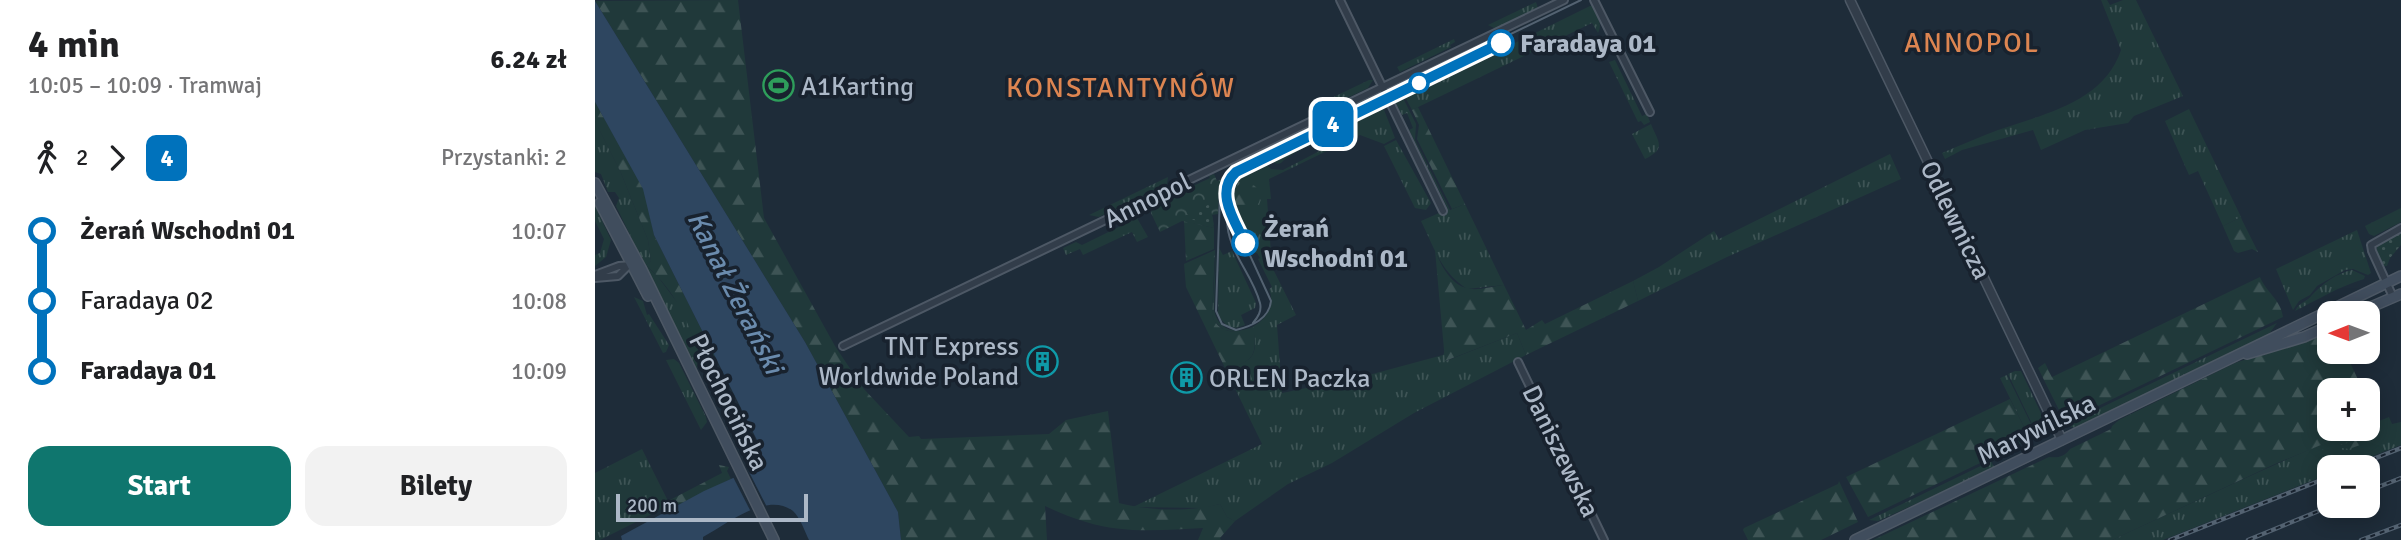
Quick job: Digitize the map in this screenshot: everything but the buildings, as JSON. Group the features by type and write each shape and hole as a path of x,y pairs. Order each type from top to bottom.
{"main road":[{"name":"Płochocińska","path":"595,183 774,540"},
{"name":"Płochocińska","path":"595,194 622,246 636,263 638,278 666,320"},
{"name":"Marywilska","path":"1855,540 2401,276"},
{"path":"2380,303 2397,295"},
{"name":"Marywilska","path":"2235,357 2317,331"}],"street":[{"path":"1341,0 1443,211"},
{"name":"Annopol","path":"843,346 1565,0"},
{"path":"1594,0 1650,112"},
{"name":"Odlewnicza","path":"1850,0 2062,440"},
{"path":"2397,295 2386,282 2371,245 2401,228"},
{"path":"619,266 623,260 622,246"},
{"path":"595,276 619,266 636,263"},
{"path":"623,274 636,263"},
{"path":"595,276 610,278 630,274 638,278"},
{"name":"Daniszewska","path":"1518,362 1604,540"}],"green space":[{"path":"738,0 764,218 835,346 863,388 909,437 919,436 921,439 1049,434 1066,420 1108,411 1119,503 1169,510 1220,504 1227,517 1235,521 1221,540 1198,540 1203,528 1144,530 1100,526 1045,506 1047,540 901,540 898,512 805,342 595,1"},
{"path":"2101,0 2107,0 2110,5 2123,0 2136,0 2183,96 2134,116 2128,123 2085,130 2041,150 2033,130 1962,150 1945,159 1942,153 2070,104 2101,82 2113,68 2121,50"},
{"path":"1536,2 1538,8 1496,29 1488,25"},
{"path":"1590,6 1599,19 1598,33 1592,23 1412,110 1405,97"},
{"path":"1454,39 1451,47 1400,72 1397,67"},
{"path":"1615,60 1642,116 1647,114 1650,122 1644,125 1641,121 1638,122 1609,62"},
{"path":"1373,80 1368,88 1330,106 1321,103"},
{"path":"1403,98 1416,124 1415,140 1450,210 1465,204 1504,285 1467,289 1450,275 1439,259 1421,221 1448,209 1409,130 1413,128 1407,113 1402,115 1395,102"},
{"path":"595,102 644,189 654,235 716,358 700,355 679,307 666,286 646,265 651,261 648,240 621,173 595,121"},
{"path":"1381,102 1395,138 1384,144 1360,135 1269,179 1271,199 1267,199 1272,267 1296,315 1277,325 1282,393 1365,376 1443,355 1446,349 1446,361 1517,333 1526,355 1414,413 1332,463 1288,484 1235,521 1227,517 1220,504 1204,508 1133,507 1262,444 1226,370 1248,360 1254,352 1253,327 1242,333 1224,330 1214,321 1212,315 1216,249 1214,310 1219,322 1228,329 1239,331 1250,328 1260,322 1271,302 1269,289 1272,287 1258,259 1260,258 1238,218 1235,220 1228,198 1230,184 1264,167 1263,161 1271,169 1283,170 1329,146 1336,139 1343,121"},
{"path":"1418,107 1465,204 1452,209 1417,139 1419,125 1412,110"},
{"path":"2189,109 2241,217 2223,226 2198,171 2189,175 2165,121"},
{"path":"595,121 621,173 648,240 651,261 646,265 683,310 700,355 696,372 631,243 633,241 616,206 619,198 615,192 608,192 601,174 595,172"},
{"path":"1651,124 1659,144 1656,151 1645,159 1632,134"},
{"path":"1333,126 1323,138 1281,163 1272,162 1270,159 1269,157"},
{"path":"1396,140 1431,203 1426,210 1415,208 1384,146"},
{"path":"1890,154 1901,179 1727,257 1638,301 1633,281 1714,231 1719,239"},
{"path":"1214,174 1217,181 1224,178 1219,189 1218,214 1212,215 1214,228 1182,221 1160,232 1151,213 1153,205"},
{"path":"1168,177 1167,184 1099,217 1089,215"},
{"path":"1246,183 1256,187 1260,197 1256,207 1246,211 1236,207 1232,197 1236,187"},
{"path":"1210,204 1214,225 1182,217"},
{"path":"595,206 611,240 606,257 595,266 595,255 600,253 604,239 595,221"},
{"path":"2401,208 2401,222 2374,236 2369,234 2365,226"},
{"path":"2241,217 2258,252 2252,249 2238,253 2234,251 2223,226"},
{"path":"1137,218 1148,237 1137,242 1132,232 1083,255 1080,249 1066,255 1063,248 1076,242 1082,245"},
{"path":"1184,221 1214,228 1214,249 1186,261"},
{"path":"2357,230 2371,273 2368,275 2353,269 2345,270 2317,286 2310,295 2299,301 2293,310 2276,269"},
{"path":"2401,232 2401,245 2387,266 2382,266 2377,246"},
{"path":"1219,248 1223,255 1232,251 1256,303 1255,308 1241,315 1245,325 1236,328 1227,326 1218,316"},
{"path":"1215,250 1212,315 1215,322 1224,329 1235,332 1254,327 1254,352 1248,360 1226,370 1186,287 1184,264"},
{"path":"1435,250 1448,275 1458,284 1471,289 1504,285 1526,330 1542,320 1545,324 1633,281 1638,301 1526,355 1517,333 1445,361"},
{"path":"2352,270 2365,276 2364,279 2337,289 2295,311 2325,283"},
{"path":"2260,277 2282,311 2283,317 2071,419 2061,414 2038,368 2045,363 2052,377"},
{"path":"634,297 643,301 647,315 649,314 669,345 666,352 663,353"},
{"path":"2277,323 2269,334 2075,428 2065,425"},
{"path":"2317,336 2317,364 2351,364 2357,378 2317,378 2317,441 2331,441 2112,540 1873,540 2049,457 2063,455 2111,429 2119,420 2235,363"},
{"path":"674,359 679,363 706,417 707,422 701,430 666,360"},
{"path":"2021,371 2048,428 2033,438 2035,430 2008,374"},
{"path":"2007,375 2034,430 2030,439 2000,378"},
{"path":"2010,399 2030,439 1868,517 1846,477"},
{"path":"2389,417 2392,424 2401,422 2401,445 2376,455 2317,455 2317,479 2163,540 2112,540 2330,441 2380,441 2380,421"},
{"path":"2354,441 2358,441 2360,445 2349,449 2342,448 2328,455 2317,455 2317,461 2309,465 2307,458 2318,451"},
{"path":"642,449 670,505 600,540 595,540 595,473"},
{"path":"1991,461 1994,467 1990,470 1878,521 1869,520"},
{"path":"719,465 729,467 727,471 731,479 672,508 668,501 722,473"},
{"path":"1839,481 1858,522 1821,540 1748,540 1744,528 1838,484"}],"water":[{"name":"Kanał Żerański","path":"595,1 805,342 898,512 901,540 809,540 793,511 783,506 771,505 759,507 735,518 703,537 703,540 622,540 621,536 704,491 751,470 761,448 654,235 643,189 595,102"}],"pier":[{"path":"747,468 768,509 752,514 732,475"}],"tram line":[{"path":"1226,198 1271,301 1263,317 1254,324 1236,330 1222,324 1216,311 1220,194 1222,184 1230,173 1242,164 1581,0"},
{"name":"4","path":"1245,243 1226,198 1229,181 1236,172 1501,43"},
{"path":"1227,217 1235,251 1260,303 1259,314 1253,323"}],"railway":[{"path":"2380,456 2401,448"},
{"path":"2380,486 2401,478"},
{"path":"2170,540 2317,482"},
{"path":"2248,540 2317,512"},
{"path":"2361,540 2401,525"}],"place":[{"name":"Faradaya 01","path":"1501,43"},
{"name":"A1Karting","path":"778,86"},
{"name":"Żerań Wschodni 01","path":"1245,243"},
{"name":"TNT Express Worldwide Poland","path":"1042,361"},
{"name":"ORLEN Paczka","path":"1186,378"}],"district":[{"name":"ANNOPOL","path":"1972,42"},
{"name":"KONSTANTYNÓW","path":"1121,87"}]}
